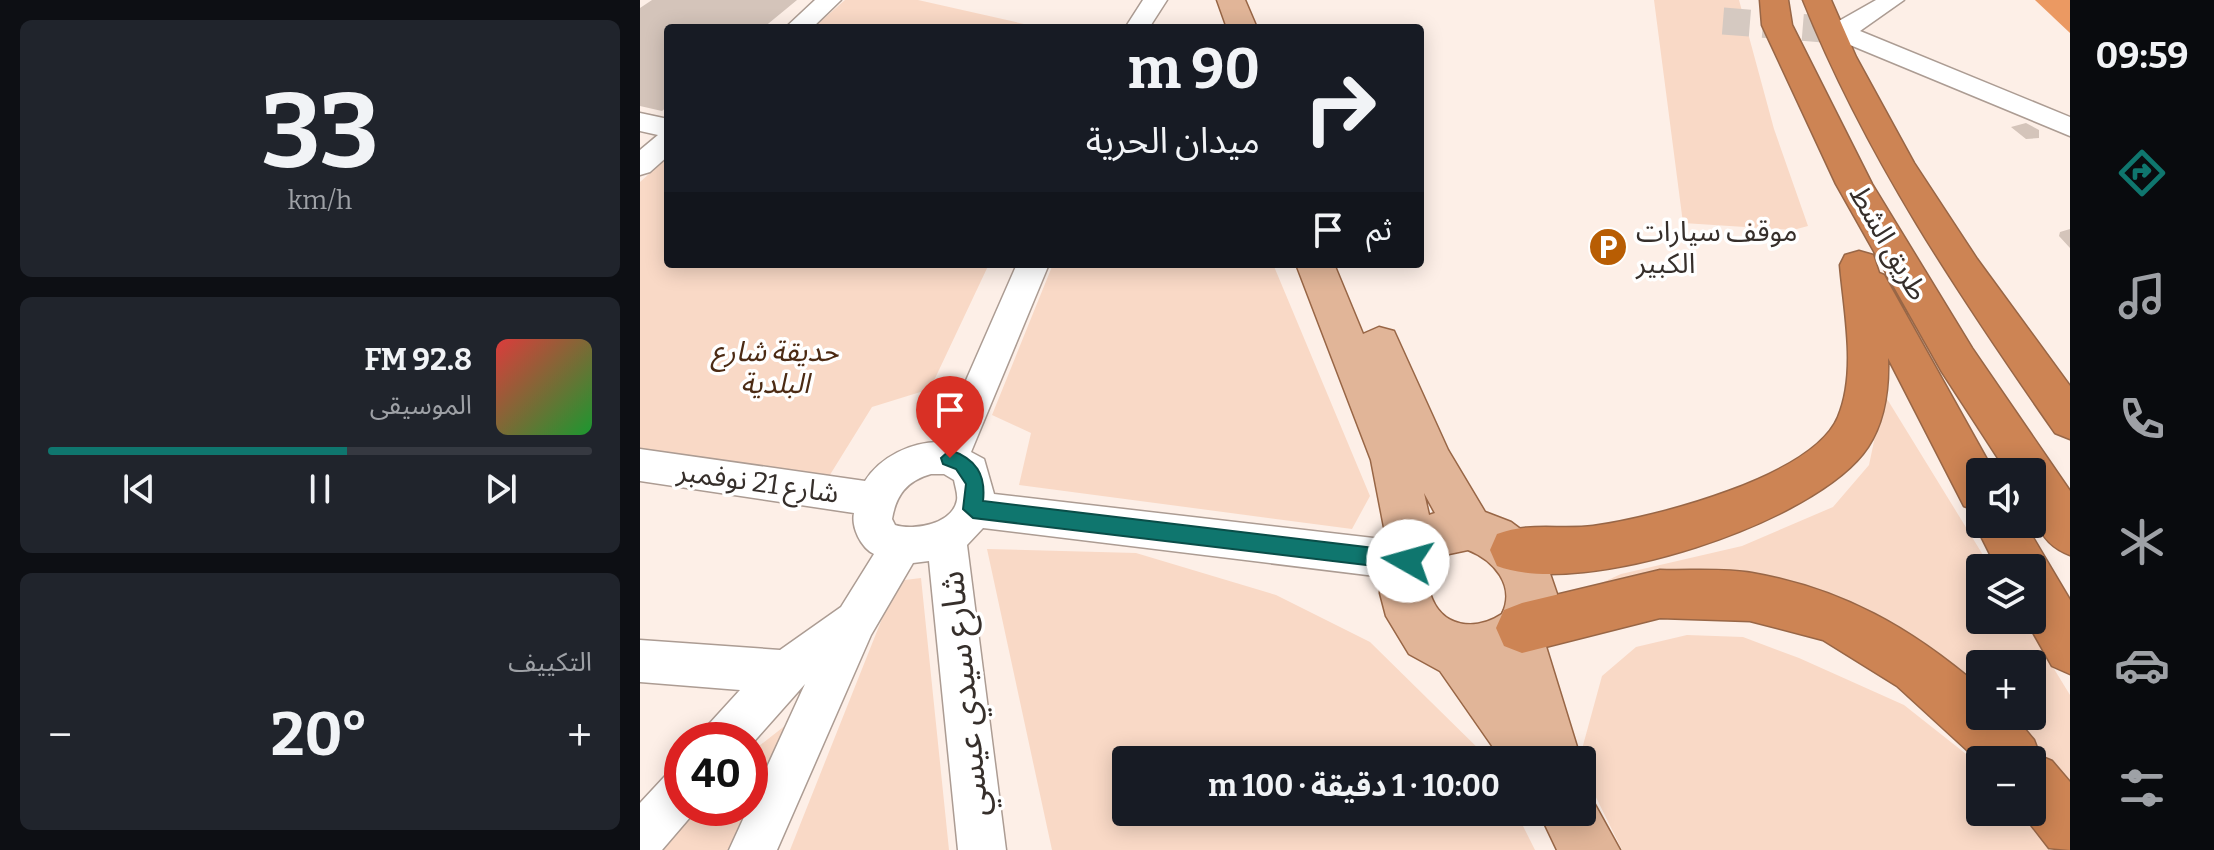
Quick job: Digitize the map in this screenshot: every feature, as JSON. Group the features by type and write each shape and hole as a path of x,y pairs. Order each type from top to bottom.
{"highway":[{"name":"طريق الشط","path":"1817,0 1831,36 1891,153 1940,232 2070,420"},
{"name":"طريق الشط","path":"1775,13 1854,184 1957,360 2023,458"},
{"path":"1775,13 1859,265 1966,465"},
{"path":"1514,550 1569,551 1645,538 1766,499 1819,471 1853,433 1862,407 1867,337 1859,265"},
{"name":"طريق الشط","path":"2046,494 2070,533"},
{"path":"1519,631 1660,594 1750,597 1833,618 1916,667 2003,746"},
{"path":"2046,607 2070,648"},
{"path":"2046,798 2070,827"}],"main road":[{"path":"1210,0 1219,24"},
{"path":"1231,0 1240,24"},
{"path":"1317,268 1394,460 1411,556 1403,591 1415,622 1433,640 1457,650 1490,650 1519,631 1530,613 1531,579 1514,550 1493,535 1468,528 1437,533 1411,556"},
{"path":"1345,268 1431,462 1468,528"},
{"path":"1519,631 1549,746"},
{"path":"1457,650 1525,746"}],"street":[{"path":"802,24 829,0"},
{"path":"1140,24 1155,0"},
{"path":"1892,0 1847,29 1835,30 2070,127"},
{"path":"640,122 664,127"},
{"path":"640,165 664,144"},
{"path":"950,458 1031,268"},
{"path":"959,523 976,482 962,463 950,458 931,458 903,468 882,487 875,499 872,515 875,530 885,541 900,548 915,548 959,523 1411,556"},
{"name":"شارع 21 نوفمبر","path":"640,465 875,499"},
{"name":"شارع سيدي عيسي","path":"959,523 982,850"},
{"path":"753,850 856,621 900,548"},
{"path":"741,722 786,672 856,621"},
{"path":"640,661 786,672"},
{"path":"640,839 664,812"}],"green space":[{"path":"845,0 918,0 1024,24 818,24"},
{"path":"1654,0 1739,0 1774,129 1808,226 1793,230 1683,223"},
{"name":"حديقة شارع البلدية","path":"664,161 664,268 987,268 930,389 872,407 828,478 640,453 640,182"},
{"path":"1051,268 1275,268 1370,496 1352,529 1019,485 1031,433 992,415"},
{"path":"1884,394 1966,527 1966,538 1973,538 1982,554 1966,554 1966,634 2033,634 2042,650 1966,650 1966,691 1850,614 1575,595 1621,574 1742,546 1833,507 1869,465"},
{"path":"987,549 1136,553 1276,595 1370,642 1476,746 1112,746 1112,826 1523,826 1535,850 1052,850"},
{"path":"921,578 949,850 790,850 897,581"},
{"path":"1687,635 1743,637 1799,658 1904,705 1966,754 1966,826 2033,826 2049,850 1622,850 1596,797 1596,746 1583,746 1602,676 1636,647"},
{"path":"2046,656 2070,695 2070,794 2046,769 2046,746 2024,746 2009,730 2046,730"},
{"path":"791,721 768,773 768,739"},
{"path":"683,826 745,826 734,850 661,850"}],"shaded area":[{"path":"2035,0 2070,0 2070,33"}],"building":[{"path":"652,0 797,0 768,24 664,24 662,111 640,106 640,8"},
{"path":"2026,123 2039,130 2039,138 2026,139 2011,127"},
{"path":"2070,229 2070,248 2059,236 2060,232"}],"tunnel":[{"path":"1723,21 1835,30"}],"place":[{"name":"موقف سيارات الكبير","path":"1608,247"}],"route":[{"path":"950,458 971,471 976,482 977,495 973,509 1408,561"}]}
